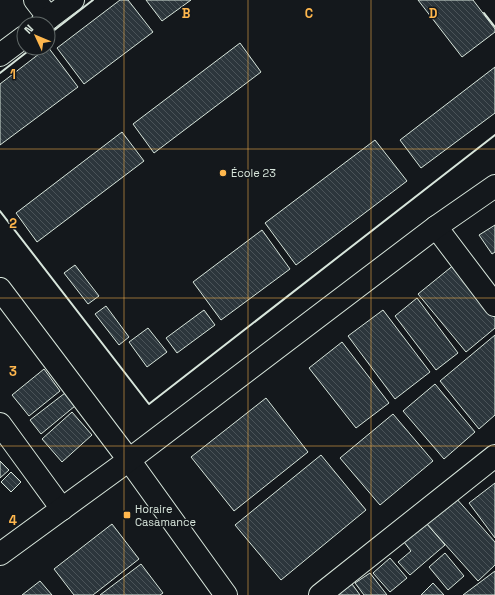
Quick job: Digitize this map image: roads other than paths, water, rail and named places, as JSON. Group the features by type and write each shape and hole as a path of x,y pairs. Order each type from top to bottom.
{"street":[{"path":"35,0 43,16"},
{"path":"52,16 73,0"},
{"path":"0,54 16,43"},
{"path":"0,554 129,460 436,227 495,186"},
{"path":"436,227 495,305"},
{"path":"0,289 129,460 226,595"},
{"path":"0,424 62,509"},
{"path":"320,595 495,456"}],"place":[{"name":"École 23","path":"223,173"},
{"name":"Horaire Casamance","path":"127,515"}]}
